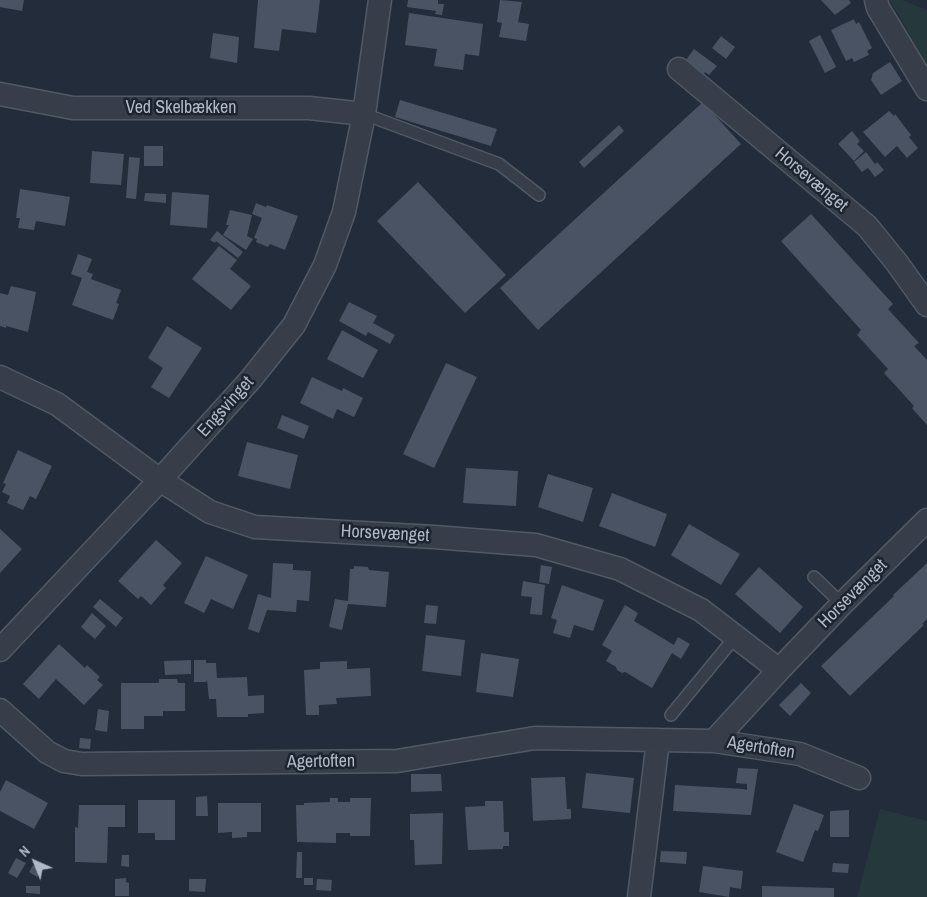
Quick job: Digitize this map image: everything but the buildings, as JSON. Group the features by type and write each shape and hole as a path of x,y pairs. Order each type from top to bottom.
{"street":[{"name":"Engsvinget","path":"0,650 160,480 251,379 294,325 325,265 344,212 364,114 380,0"},
{"path":"876,0 878,8 927,89"},
{"name":"Horsevænget","path":"679,69 867,226 897,263 927,305"},
{"name":"Ved Skelbækken","path":"0,94 73,108 309,108 364,114"},
{"name":"Horsevænget","path":"0,377 57,404 160,480 210,512 255,527 536,545 620,569 701,610 779,670"},
{"name":"Horsevænget","path":"714,741 842,604 927,520"},
{"name":"Agertoften","path":"0,710 47,752 64,761 82,764 397,761 535,738 714,741 800,754 859,778"},
{"path":"639,897 658,740"}],"lane":[{"path":"364,114 499,164 539,195"},
{"path":"814,577 842,604"},
{"path":"671,716 736,636"}],"shaded area":[{"path":"890,0 902,0 927,10 927,65"},
{"path":"880,809 927,821 927,897 857,897"}]}
